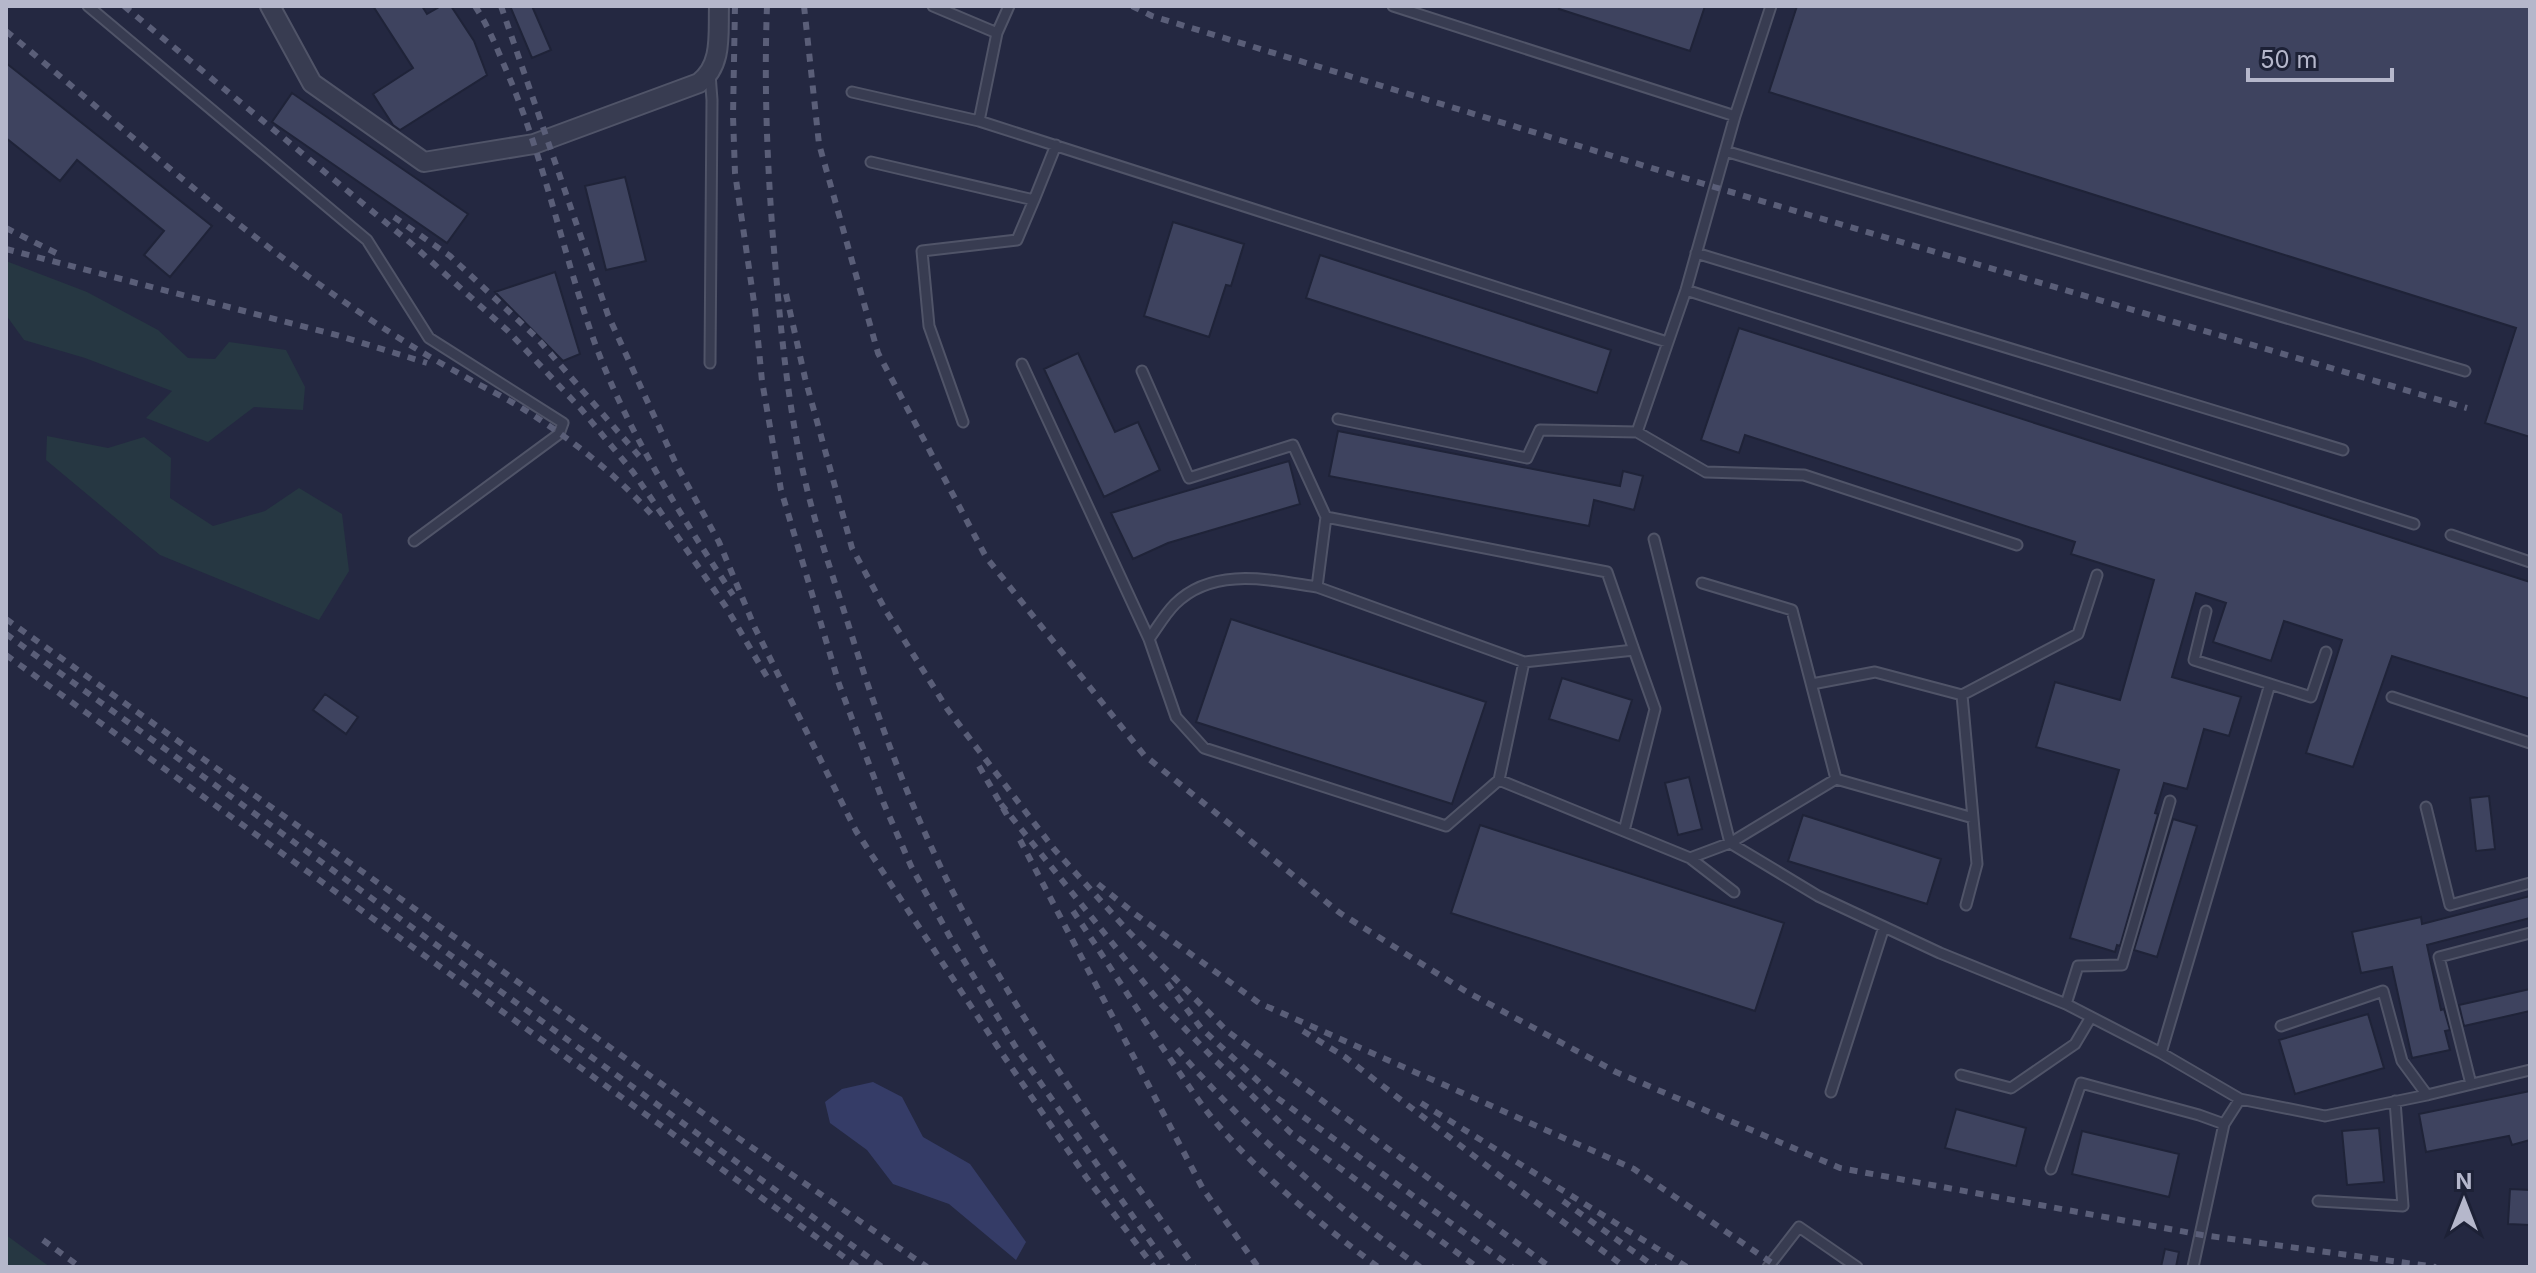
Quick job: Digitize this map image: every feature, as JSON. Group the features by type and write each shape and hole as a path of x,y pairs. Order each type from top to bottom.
{"street":[{"path":"270,6 312,83 424,162 534,144 699,83 710,74 716,60 719,6"}],"lane":[{"path":"88,6 367,240 429,338 563,423 559,434 414,541"},
{"path":"933,6 997,33"},
{"path":"979,121 997,33 1009,6"},
{"path":"1393,6 1735,116"},
{"path":"1637,432 1686,290 1735,116 1771,6"},
{"path":"710,74 710,363"},
{"path":"852,92 979,121 1667,342"},
{"path":"963,422 929,326 922,251 1017,240 1056,145"},
{"path":"1725,151 2465,371"},
{"path":"871,162 1034,200"},
{"path":"1696,253 2343,450"},
{"path":"1686,290 2414,524"},
{"path":"1022,364 1149,639 1176,717 1204,748 1446,826 1499,780 1524,662"},
{"path":"1142,371 1189,478 1293,445 1326,517 1317,587"},
{"path":"1338,419 1527,458 1540,430 1637,432 1706,472 1804,475 2017,545"},
{"path":"1326,517 1607,572 1655,709 1624,831"},
{"path":"2451,535 2530,562"},
{"path":"1654,539 1730,843 1818,896 2066,1004 2161,1053 2240,1099 2325,1116 2530,1070"},
{"path":"1812,684 1875,672 1962,695 2078,634 2097,575"},
{"path":"1149,639 1176,603 1211,582 1254,578 1317,587 1524,662 1634,650"},
{"path":"1702,583 1792,610 1836,779"},
{"path":"2206,611 2194,660 2311,697 2326,652"},
{"path":"2161,1053 2270,684"},
{"path":"1962,695 1977,864 1966,905"},
{"path":"2392,697 2530,743"},
{"path":"1690,858 1730,843 1836,779 1973,818"},
{"path":"1499,780 1690,858 1734,892"},
{"path":"2066,1004 2078,966 2122,965 2170,801"},
{"path":"2426,807 2450,905 2530,883"},
{"path":"1831,1092 1884,927"},
{"path":"2471,1084 2439,957 2530,933"},
{"path":"2281,1026 2383,991 2402,1061 2427,1095"},
{"path":"1961,1075 2011,1088 2075,1044 2091,1017"},
{"path":"2051,1169 2081,1083 2224,1124"},
{"path":"2193,1267 2224,1124 2240,1099"},
{"path":"2318,1201 2403,1206 2395,1101"},
{"path":"1768,1267 1799,1227 1857,1267"}],"shaded area":[{"path":"6,261 87,292 158,330 188,358 215,359 229,342 286,350 305,387 303,410 254,407 208,442 146,418 172,391 85,358 24,340 6,315"},
{"path":"47,436 108,448 144,437 171,458 170,498 213,526 265,511 299,488 342,514 349,571 319,620 160,555 46,460"},
{"path":"6,1235 50,1267 6,1267"}],"water":[{"path":"873,1082 902,1097 923,1137 970,1164 1026,1242 1016,1260 949,1204 893,1184 867,1150 830,1123 825,1102 842,1089"}],"building":[{"path":"373,6 422,6 427,14 441,6 451,6 474,41 487,75 400,130 393,125 373,94 413,68"},
{"path":"510,6 532,6 551,50 532,58"},
{"path":"1560,6 1705,6 1690,51 1559,9"},
{"path":"1797,6 2530,6 2530,437 2485,423 2516,328 1769,92"},
{"path":"6,63 212,226 170,277 144,255 164,231 77,160 60,181 6,138"},
{"path":"292,93 468,214 447,243 272,122"},
{"path":"625,177 646,261 606,270 585,186"},
{"path":"1173,222 1244,244 1231,286 1226,285 1209,337 1144,316"},
{"path":"1320,255 1611,350 1597,393 1306,298"},
{"path":"555,272 580,354 563,361 495,292"},
{"path":"1739,328 2530,582 2530,699 2392,656 2353,767 2306,753 2342,640 2284,621 2271,661 2213,642 2226,603 2196,593 2172,677 2241,697 2229,736 2204,729 2187,789 2164,783 2120,946 2117,945 2115,952 2070,938 2119,770 2036,747 2055,682 2120,700 2154,580 2071,554 2075,542 1745,435 1739,453 1701,440"},
{"path":"1078,353 1115,432 1138,422 1160,470 1104,497 1044,369"},
{"path":"1338,431 1620,486 1623,471 1643,476 1634,510 1594,500 1589,526 1329,476"},
{"path":"1289,461 1300,504 1168,543 1133,559 1111,513"},
{"path":"1231,619 1486,702 1452,804 1196,722"},
{"path":"1562,678 1632,700 1619,741 1549,719"},
{"path":"325,694 358,717 346,734 313,710"},
{"path":"1689,777 1702,829 1678,835 1665,783"},
{"path":"2489,796 2495,849 2476,851 2470,798"},
{"path":"1803,815 1941,859 1927,904 1788,861"},
{"path":"2173,819 2197,826 2157,957 2134,950"},
{"path":"1480,825 1784,923 1755,1011 1451,913"},
{"path":"2530,896 2530,918 2427,945 2441,1010 2444,1009 2450,1030 2445,1031 2450,1050 2412,1058 2392,967 2361,973 2352,932 2421,917 2422,924"},
{"path":"2530,989 2530,1011 2464,1026 2459,1005"},
{"path":"2368,1014 2384,1068 2295,1094 2279,1040"},
{"path":"2530,1091 2530,1140 2512,1145 2509,1136 2426,1152 2419,1114"},
{"path":"1956,1109 2026,1128 2016,1166 1945,1148"},
{"path":"2379,1128 2384,1182 2347,1185 2342,1131"},
{"path":"2082,1131 2179,1154 2169,1197 2072,1174"},
{"path":"2510,1189 2530,1190 2530,1225 2508,1224"},
{"path":"2165,1249 2179,1252 2176,1267 2161,1267"}],"railway":[{"path":"124,6 413,245 508,331 581,409 633,472 726,607 770,682"},
{"path":"475,6 520,105 606,372 656,471 733,595"},
{"path":"501,6 608,315 676,464 719,542 755,628 856,831 1086,1177 1154,1267"},
{"path":"735,6 735,173 762,381 781,490 839,684 911,866 950,937 1015,1046 1168,1267"},
{"path":"767,6 769,180 789,395 812,507 863,671 920,822 973,930 1051,1059 1194,1267"},
{"path":"804,6 819,144 878,353 986,557 1144,755 1340,913 1467,992 1616,1072 1840,1168 2202,1235 2436,1267"},
{"path":"1132,6 1152,16 1714,187 2467,408"},
{"path":"6,31 201,194 282,257 391,333 552,428 605,469 652,515"},
{"path":"394,217 450,256 537,338 639,456"},
{"path":"6,228 58,254"},
{"path":"6,249 340,336 427,363"},
{"path":"786,294 805,378 852,548 886,611 948,710 1054,849 1129,932 1227,1031 1550,1267"},
{"path":"6,619 728,1131 927,1267"},
{"path":"6,634 882,1267"},
{"path":"6,655 858,1267"},
{"path":"979,766 1007,815"},
{"path":"1001,804 1161,1004 1216,1061 1290,1132 1477,1267"},
{"path":"1020,840 1203,1189 1258,1267"},
{"path":"1098,884 1259,1003 1634,1169 1778,1267"},
{"path":"1073,911 1169,1057 1220,1127 1284,1192 1378,1267"},
{"path":"1167,983 1201,1028 1273,1095 1512,1267"},
{"path":"1303,1031 1345,1057 1625,1267"},
{"path":"1177,1049 1204,1080 1292,1166 1420,1267"},
{"path":"1421,1103 1687,1267"},
{"path":"1563,1201 1655,1267"},
{"path":"43,1240 80,1267"}]}
